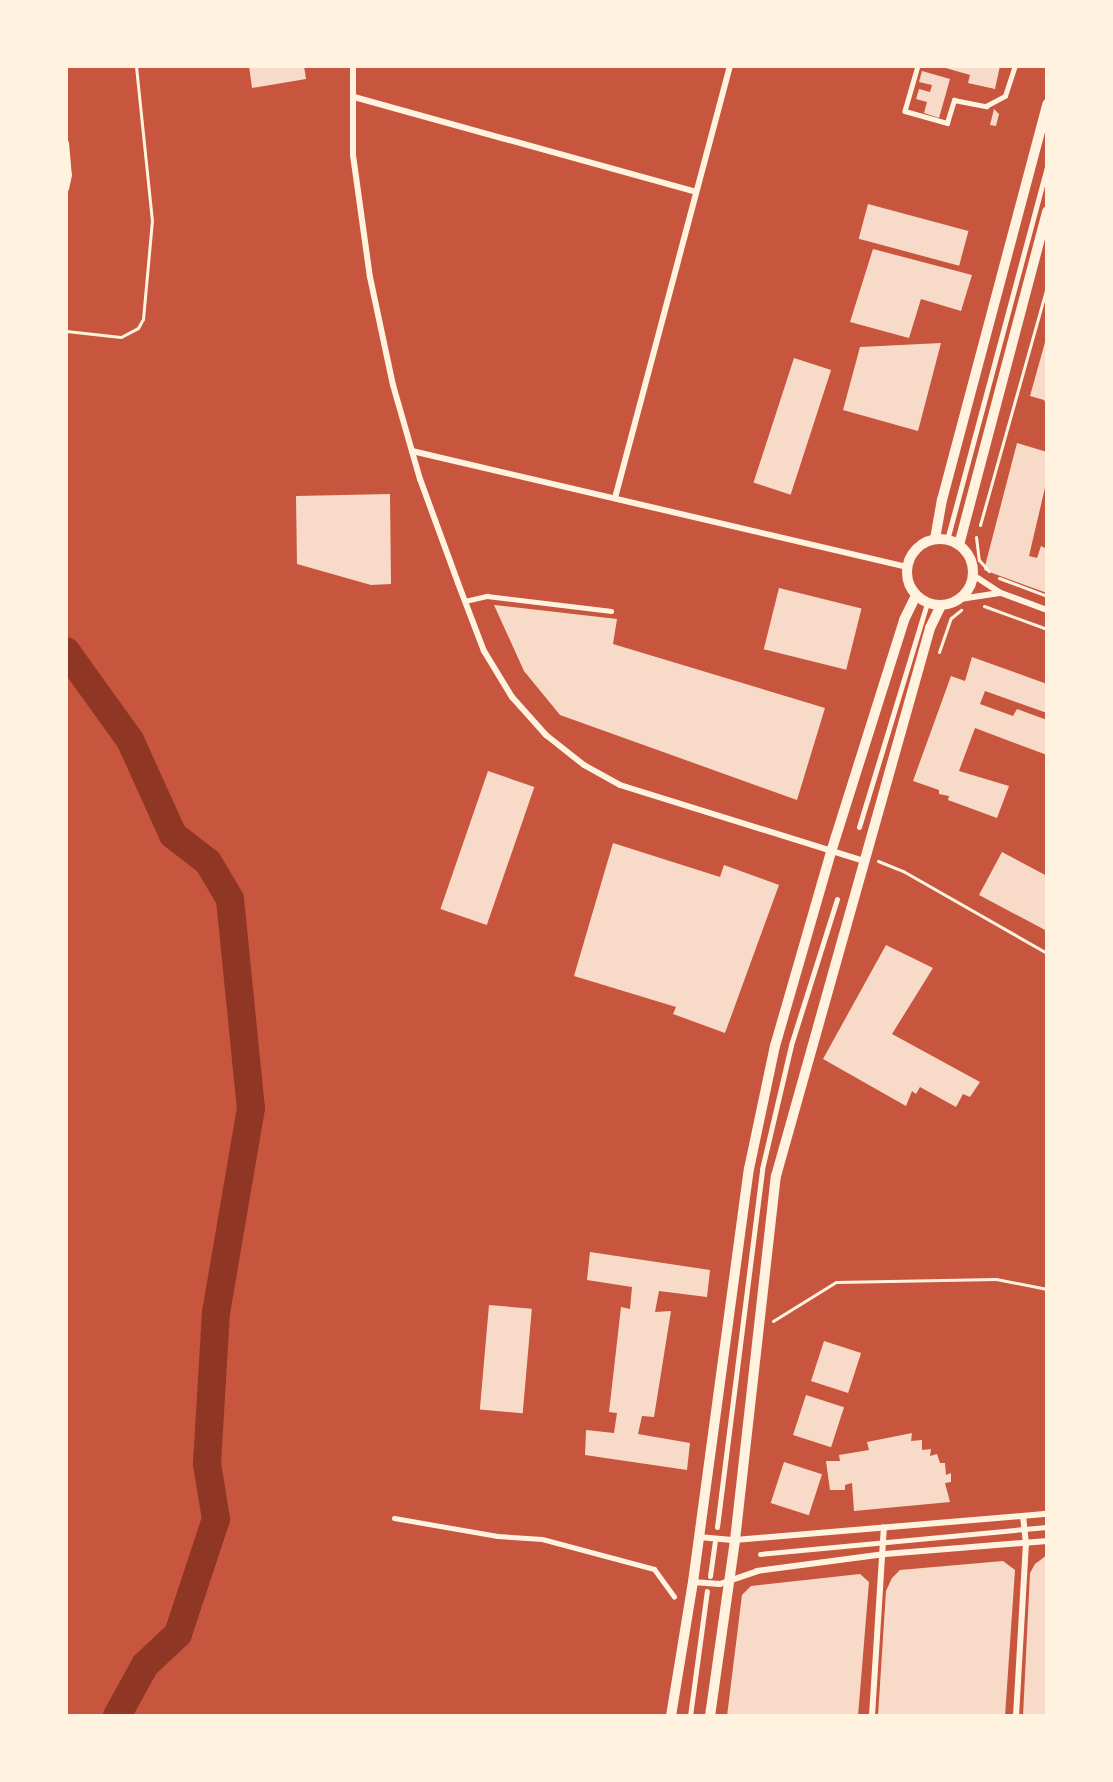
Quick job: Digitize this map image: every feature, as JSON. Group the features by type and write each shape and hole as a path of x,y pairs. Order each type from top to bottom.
{"street":[{"path":"353,66 352,155 370,277 393,385 412,451 465,602 484,651 512,697 546,735 584,765 620,785 864,861"},
{"path":"615,498 730,66"},
{"path":"354,98 696,192"},
{"path":"935,539 942,500 1047,104"},
{"path":"66,143 69,175 66,189"},
{"path":"947,540 1047,166"},
{"path":"959,545 1047,211"},
{"path":"412,451 907,567"},
{"path":"964,602 973,575 969,556 959,545 947,540 935,539 915,550 907,567 909,585 916,595 927,603 941,605 964,602 1001,593"},
{"path":"973,575 1001,593 1047,610"},
{"path":"671,1716 693,1582 749,1170 775,1046 831,852 904,620 916,595"},
{"path":"859,827 927,603"},
{"path":"710,1716 727,1581 735,1540 776,1176 930,628 941,605"},
{"path":"717,1527 762,1169 791,1045 837,900"},
{"path":"698,1537 735,1540 1047,1514"},
{"path":"1016,1716 1026,1544 1023,1516"},
{"path":"394,1518 497,1536 543,1539 654,1569 674,1597"},
{"path":"872,1716 885,1554 884,1527"},
{"path":"760,1554 885,1541 996,1535 1047,1527"},
{"path":"693,1582 727,1581 757,1571 885,1554 1047,1541"},
{"path":"710,1576 715,1542"},
{"path":"690,1716 707,1592"}],"lane":[{"path":"918,66 905,111 947,123 954,100 986,106 1005,96 1015,66"},
{"path":"465,602 487,596 611,611"}],"path":[{"path":"66,331 121,336 138,328 143,319 152,221 136,66"},
{"path":"1047,287 976,538 979,560 992,575 1047,596"},
{"path":"939,652 951,618 964,602"},
{"path":"974,604 1047,629"},
{"path":"864,861 884,862 903,871 1047,953"},
{"path":"759,1331 836,1282 996,1279 1047,1289"}],"building":[{"path":"249,66 304,66 306,79 252,88"},
{"path":"939,66 1000,66 995,89 968,83 970,75"},
{"path":"922,71 950,79 939,118 924,113 927,102 916,99 919,89 930,92 932,85 919,82"},
{"path":"994,109 999,114 996,126 990,125"},
{"path":"868,204 968,231 959,266 859,239"},
{"path":"873,249 972,275 961,311 921,299 909,338 850,322"},
{"path":"1047,335 1047,406 1044,400 1030,396"},
{"path":"941,343 918,431 843,410 860,347"},
{"path":"794,358 831,370 791,495 754,483"},
{"path":"1017,443 1047,452 1047,479 1029,556 1037,558 1041,546 1047,549 1047,593 984,570"},
{"path":"390,494 391,584 371,585 297,564 296,496"},
{"path":"779,588 861,609 846,670 764,649"},
{"path":"494,605 617,619 613,644 825,708 797,800 560,715 524,671"},
{"path":"972,657 1047,684 1047,713 985,691 980,704 1013,716 1017,709 1047,720 1047,755 975,728 959,771 1009,786 997,818 948,800 949,796 939,794 939,790 913,781 951,676 965,681"},
{"path":"488,771 534,787 487,925 440,909"},
{"path":"613,843 720,877 724,865 779,885 725,1033 673,1014 676,1007 574,976"},
{"path":"1002,852 1047,876 1045,930 979,895"},
{"path":"886,945 933,968 892,1034 980,1082 970,1097 963,1094 956,1107 920,1087 916,1094 912,1091 906,1106 823,1059"},
{"path":"590,1252 710,1270 707,1297 659,1291 655,1312 671,1311 654,1417 642,1416 638,1434 690,1443 687,1470 585,1455 586,1430 614,1433 617,1413 609,1412 621,1307 630,1309 632,1287 587,1280"},
{"path":"489,1305 532,1309 523,1413 480,1410"},
{"path":"824,1341 861,1353 848,1393 811,1381"},
{"path":"806,1395 844,1407 831,1447 793,1435"},
{"path":"912,1433 911,1441 922,1440 922,1450 931,1449 930,1456 937,1454 940,1463 945,1463 946,1475 951,1473 951,1482 945,1483 950,1502 854,1511 852,1483 845,1485 845,1490 830,1490 826,1461 840,1461 839,1455 869,1450 867,1442"},
{"path":"784,1462 822,1474 809,1515 771,1503"},
{"path":"1047,1555 1047,1716 1023,1716 1030,1573 1035,1564"},
{"path":"1003,1561 1015,1570 1005,1716 878,1716 886,1591 892,1578 900,1570"},
{"path":"860,1574 869,1582 858,1716 727,1716 742,1595 751,1586"}],"waterway":[{"path":"66,651 130,740 173,835 208,862 230,899 251,1108 216,1312 207,1464 216,1519 178,1634 145,1665 117,1716"}]}
